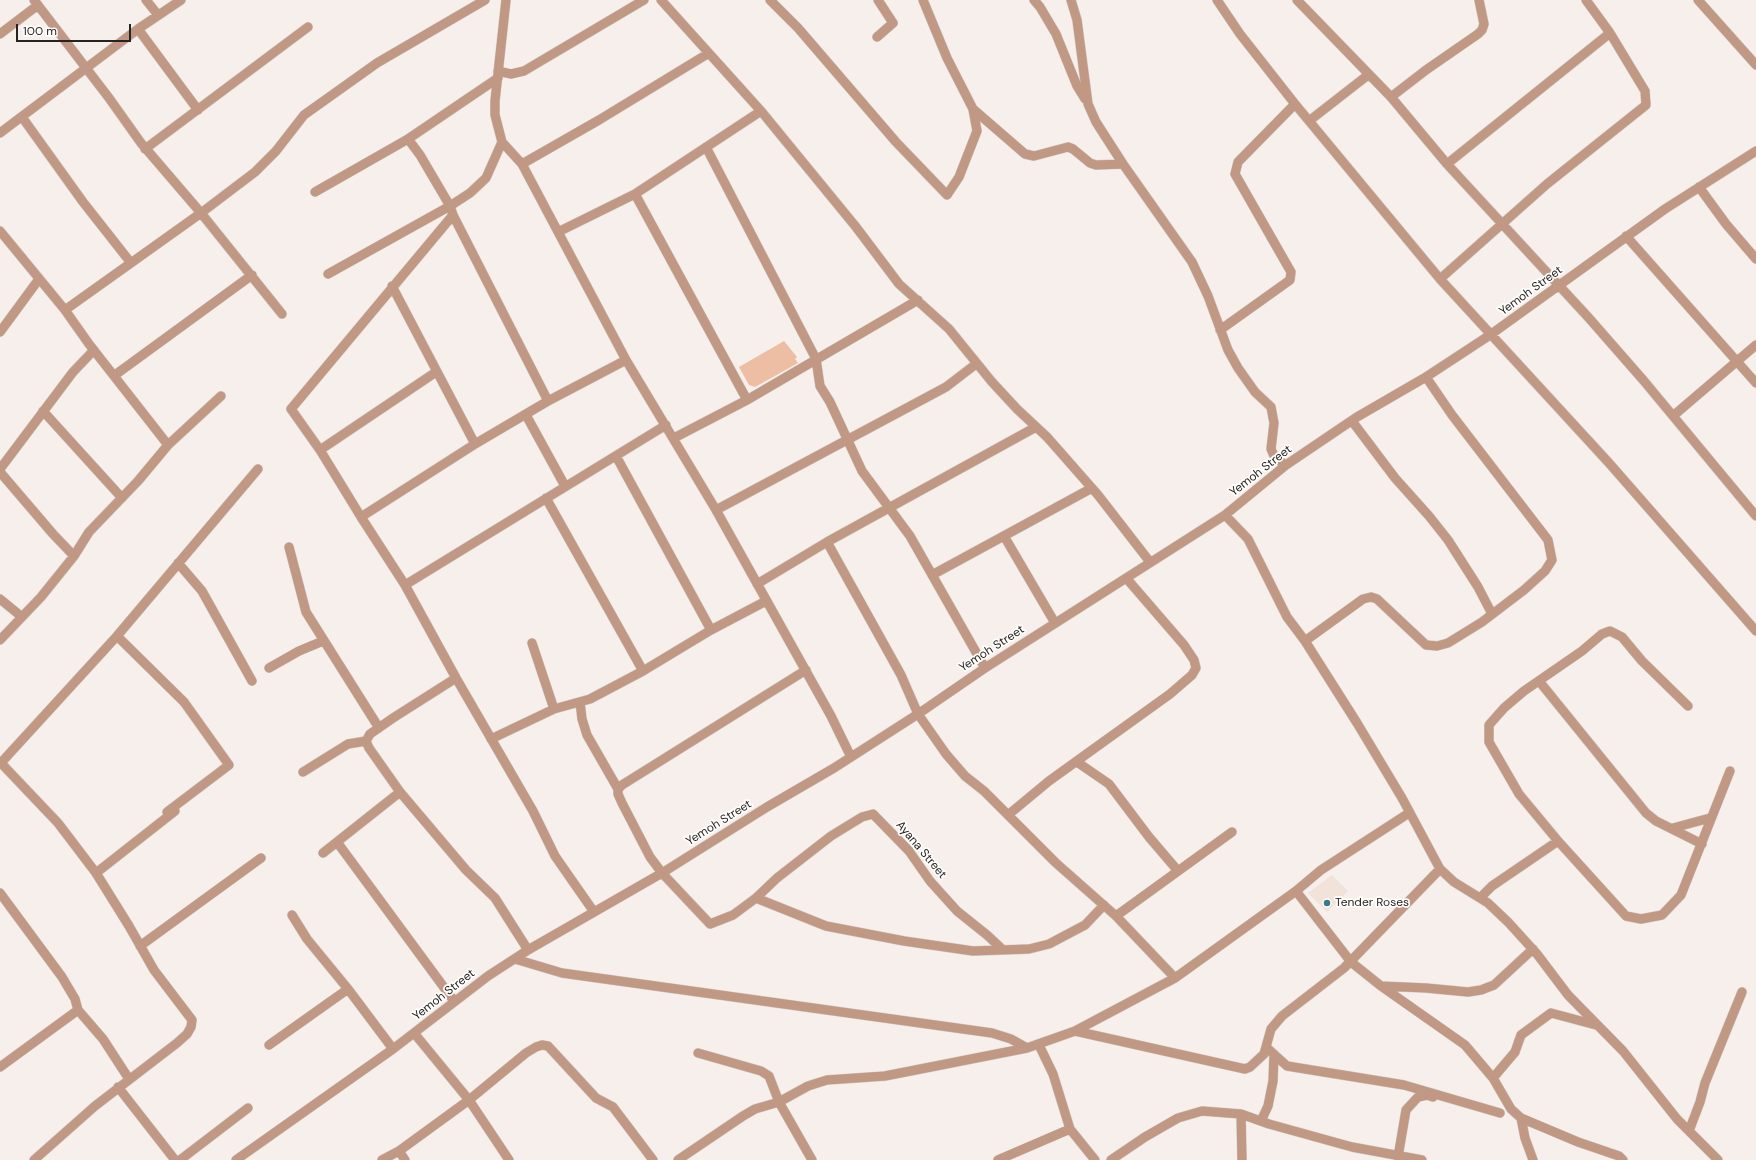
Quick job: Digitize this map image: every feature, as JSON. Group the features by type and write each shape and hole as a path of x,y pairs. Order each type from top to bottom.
{"street":[{"path":"146,0 158,15"},
{"path":"0,133 87,69 138,29 181,0"},
{"path":"65,310 201,213 266,162 304,114 383,59 485,0"},
{"path":"506,0 495,115 502,142 522,164 626,360 716,510 806,670 852,757"},
{"path":"315,192 408,139 498,75 524,71 644,0"},
{"path":"661,0 761,111 856,227 899,284 949,329 976,364 1017,409 1036,426 1092,488 1150,562"},
{"path":"770,0 798,28 896,142 947,195 959,177 976,137 977,131 973,109 947,58 923,0"},
{"path":"877,37 893,23 878,0"},
{"path":"1034,0 1040,7 1056,34 1078,86 1096,122 1123,164 1192,262 1228,350 1238,368 1256,392 1271,408 1274,423 1271,449 1276,458 1286,465"},
{"path":"1071,0 1077,20 1088,104"},
{"path":"1217,0 1240,34 1295,104 1440,278 1490,335 1609,463 1756,631"},
{"path":"1297,0 1368,75 1391,97 1447,164 1621,354 1756,516"},
{"path":"1391,97 1482,30 1484,24 1479,0"},
{"path":"1440,278 1547,184 1646,105 1645,91 1610,33 1586,0"},
{"path":"1698,0 1754,59"},
{"path":"0,34 36,2 145,149 201,213 282,314"},
{"path":"145,149 308,27"},
{"path":"138,29 198,110"},
{"path":"1447,164 1610,33"},
{"path":"522,164 599,120 709,53"},
{"path":"1309,121 1368,75"},
{"path":"1220,330 1290,280 1291,272 1235,174 1238,162 1295,104"},
{"path":"973,109 1025,154 1034,156 1068,147 1073,149 1090,163 1096,165 1123,164"},
{"path":"558,232 635,194 761,111"},
{"path":"22,117 83,202 131,262"},
{"path":"408,139 420,155 451,211 548,402"},
{"path":"502,142 486,178 451,211 392,286 291,409 320,450 405,585 456,678 533,811 555,856 594,912"},
{"path":"706,147 816,359 820,386 830,402 846,440 862,471 910,536 984,668"},
{"name":"Yemoh Street","path":"236,1160 393,1049 488,976 528,950 662,873 852,757 918,714 984,668 1127,579 1150,562 1225,515 1286,465 1352,421 1426,377 1490,335 1560,286 1626,236 1756,150"},
{"path":"1700,187 1726,224 1756,259"},
{"path":"635,194 747,400"},
{"path":"328,274 451,211"},
{"path":"0,231 65,310 94,350 115,375 168,445"},
{"path":"1626,236 1706,324 1735,362 1756,383"},
{"path":"115,375 252,275"},
{"path":"0,332 40,279"},
{"path":"392,286 475,444"},
{"path":"674,438 747,400 918,300"},
{"path":"1673,416 1756,345"},
{"path":"0,469 73,372 94,350"},
{"path":"361,517 475,444 548,402 626,360"},
{"path":"716,510 946,386 976,364"},
{"path":"320,450 436,372"},
{"path":"1305,641 1363,600 1371,597 1377,599 1426,646 1437,646 1448,643 1468,632 1492,614 1545,571 1552,560 1548,540 1452,415 1426,377"},
{"path":"0,640 22,618 74,556 89,532 122,498 168,445 221,396"},
{"path":"43,411 122,498"},
{"path":"526,415 565,486"},
{"path":"1352,421 1395,478 1448,540 1478,588 1492,614"},
{"path":"405,585 666,425"},
{"path":"757,584 827,542 1036,426"},
{"path":"616,456 711,630"},
{"path":"34,1160 118,1087 177,1043 187,1034 191,1027 192,1020 154,970 96,874 58,823 0,763 117,636 258,469"},
{"path":"0,472 49,530 74,556"},
{"path":"932,575 1092,488"},
{"path":"546,498 643,671"},
{"path":"1225,515 1248,539 1287,617 1305,641 1357,723 1402,798 1440,869 1454,882 1480,898 1498,912 1532,950 1568,995 1623,1051 1660,1099 1688,1131 1718,1160"},
{"path":"1004,536 1055,623"},
{"path":"827,542 901,675 918,714 946,754 965,776 984,791 1060,867 1116,916 1175,978"},
{"path":"289,547 306,612 379,728"},
{"path":"178,563 202,591 252,681"},
{"path":"1008,814 1049,781 1170,694 1192,675 1196,668 1194,660 1184,645 1127,579"},
{"path":"0,599 22,618"},
{"path":"491,739 554,709 590,699 643,671 711,630 766,601"},
{"path":"1688,706 1642,661 1622,637 1610,631 1602,634 1582,651 1519,695 1488,726 1489,742 1519,794 1558,841 1626,916 1641,919 1662,915 1681,895 1730,770"},
{"path":"117,636 184,702 229,765 167,812"},
{"path":"269,668 299,651 323,641"},
{"path":"532,643 554,709"},
{"path":"618,789 622,785 806,670"},
{"path":"456,678 416,702 370,734 366,741 368,748 400,792 466,870 495,898 528,950"},
{"path":"1539,680 1646,813 1656,821 1702,844"},
{"path":"580,702 582,720 587,735 618,789 618,794 622,803 650,857 662,873 710,924 734,914 756,898 826,926 904,941 973,951 1003,950 1030,948 1049,944 1085,925 1104,905"},
{"path":"303,772 348,744 366,741"},
{"path":"1077,762 1109,784 1149,837 1178,871"},
{"path":"323,853 400,792"},
{"path":"96,874 179,807"},
{"path":"678,1160 755,1109 779,1102 808,1086 827,1080 885,1076 1027,1048 1040,1045 1075,1031 1175,978 1296,891 1321,870 1409,813"},
{"name":"Ayana Street","path":"756,898 777,878 832,836 862,818 873,814 909,851 930,881 957,911 987,934 1003,950"},
{"path":"1672,828 1710,818"},
{"path":"1116,916 1232,832"},
{"path":"1480,898 1492,886 1558,841"},
{"path":"337,842 454,1001"},
{"path":"140,946 261,858"},
{"path":"1075,1031 1245,1069 1254,1064 1264,1054 1271,1029 1282,1016 1351,962 1440,869"},
{"path":"1296,891 1351,962 1381,986 1464,1045 1493,1078 1511,1109 1520,1118 1578,1142 1619,1156 1623,1160"},
{"path":"0,893 62,977 75,999 78,1010 103,1039 129,1079"},
{"path":"292,915 307,939 348,989 393,1049"},
{"path":"1381,986 1468,992 1481,990 1494,985 1532,950"},
{"path":"515,959 562,973 992,1033 1011,1038 1027,1048"},
{"path":"269,1045 348,989"},
{"path":"1688,1131 1700,1102 1705,1083 1742,992"},
{"path":"0,1067 78,1010"},
{"path":"1493,1078 1515,1052 1521,1035 1551,1013 1600,1026"},
{"path":"414,1033 469,1100 509,1160"},
{"path":"382,1160 399,1151 469,1100 526,1053 542,1045 548,1046 596,1098 613,1108 653,1160"},
{"path":"1040,1045 1053,1074 1070,1128 1095,1160"},
{"path":"1266,1047 1287,1066 1404,1085 1500,1113"},
{"path":"698,1053 761,1071 769,1076 779,1102 812,1160"},
{"path":"1261,1121 1268,1106 1273,1081 1274,1054"},
{"path":"118,1087 175,1160"},
{"path":"1500,1113 1502,1093"},
{"path":"1398,1157 1406,1110 1418,1097 1427,1095 1494,1117 1500,1113"},
{"path":"180,1160 248,1108"},
{"path":"1111,1160 1145,1137 1178,1118 1202,1111 1241,1114 1352,1147 1380,1151 1398,1157 1422,1160"},
{"path":"1241,1114 1242,1160"},
{"path":"1520,1118 1533,1160"},
{"path":"998,1160 1070,1128"},
{"path":"399,1151 405,1160"}],"shaded area":[{"path":"784,341 797,357 795,359 798,363 755,387 749,385 739,367"},
{"name":"Tender Roses","path":"1332,875 1348,891 1327,912 1308,893"}],"place":[{"name":"Tender Roses","path":"1327,903"}]}
